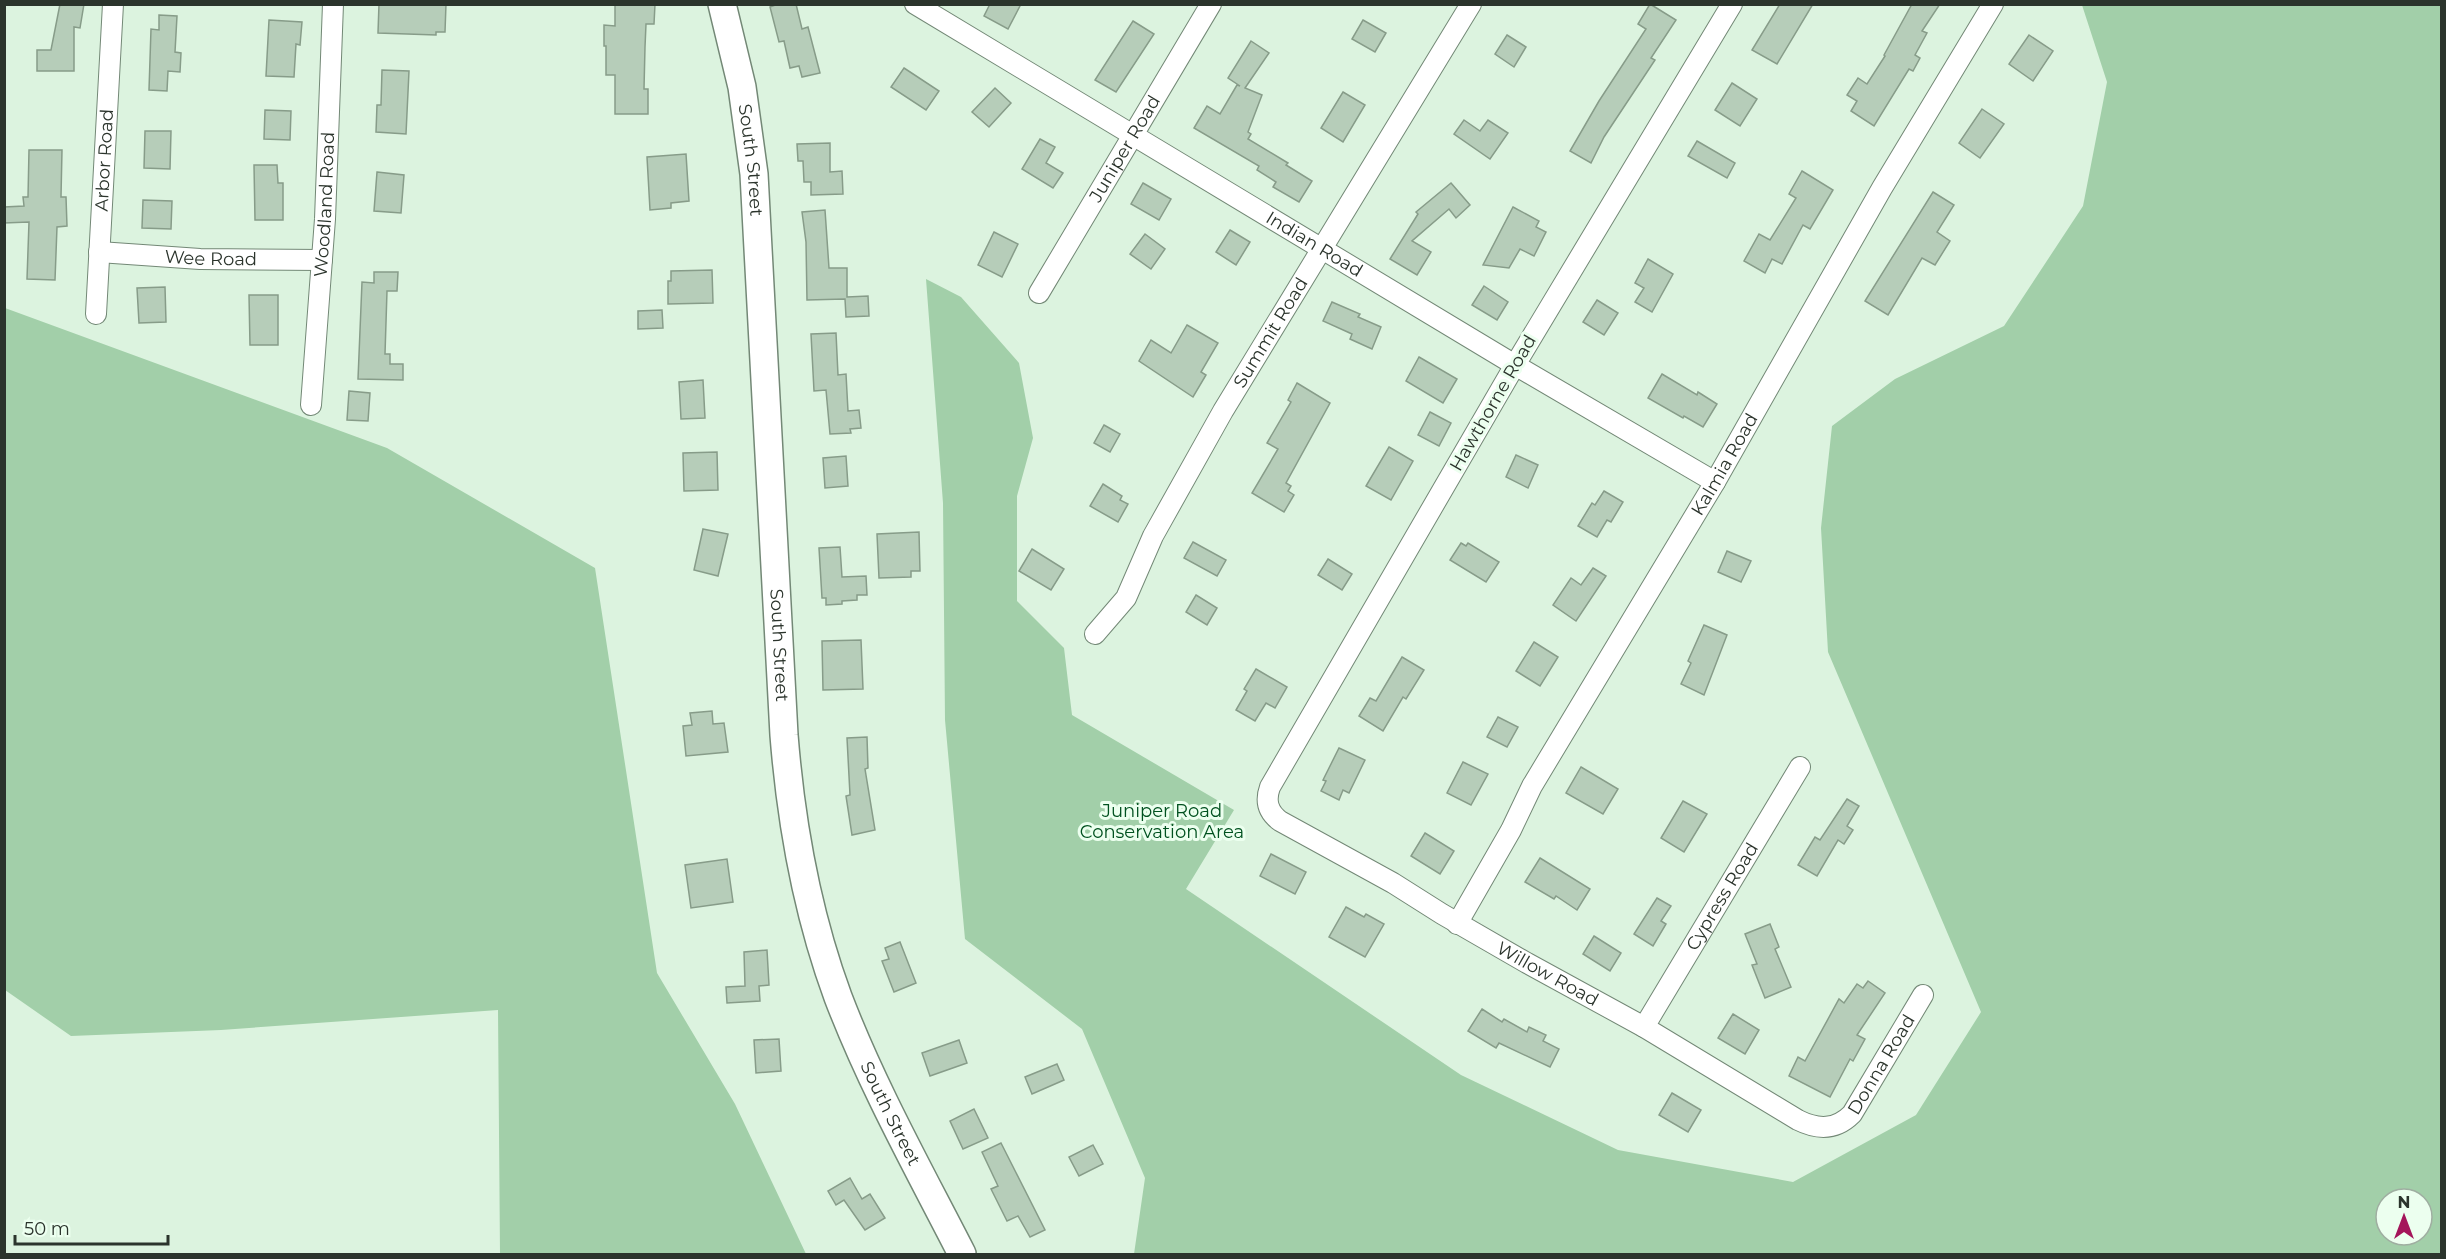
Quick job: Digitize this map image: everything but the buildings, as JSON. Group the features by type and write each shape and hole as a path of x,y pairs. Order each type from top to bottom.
{"main road":[{"name":"South Street","path":"723,4 742,87 754,174 784,735 803,874 827,963 856,1039 962,1254"}],"street":[{"name":"Arbor Road","path":"96,314 113,4"},
{"name":"Woodland Road","path":"311,405 322,260 333,4"},
{"name":"Indian Road","path":"915,4 944,12 1132,136 1715,482"},
{"name":"Juniper Road","path":"1039,294 1211,4"},
{"name":"Summit Road","path":"1095,634 1126,598 1153,536 1223,411 1472,4"},
{"name":"Hawthorne Road","path":"1269,807 1267,797 1270,787 1515,365 1732,4"},
{"name":"Kalmia Road","path":"1457,924 1503,846 1532,786 1715,482 1882,188 1993,4"},
{"name":"Wee Road","path":"99,252 200,259 322,260"},
{"name":"Cypress Road","path":"1644,1027 1800,767"},
{"name":"Willow Road","path":"1269,807 1280,821 1393,883 1457,924 1644,1027 1798,1120 1814,1127 1833,1127"},
{"name":"Donna Road","path":"1833,1127 1852,1114 1923,995"}],"green space":[{"name":"Juniper Road Conservation Area","path":"2082,5 2441,5 2441,1254 1134,1254 1145,1178 1082,1029 965,939 945,720 943,503 926,279 961,297 1019,363 1033,438 1017,496 1017,601 1064,648 1072,715 1234,810 1186,889 1461,1075 1618,1150 1793,1182 1916,1115 1981,1012 1828,652 1821,528 1832,426 1895,379 2004,326 2083,206 2107,82"},
{"path":"5,308 387,448 595,568 657,973 735,1104 806,1254 500,1254 498,1010 221,1030 71,1036 5,990"}]}
